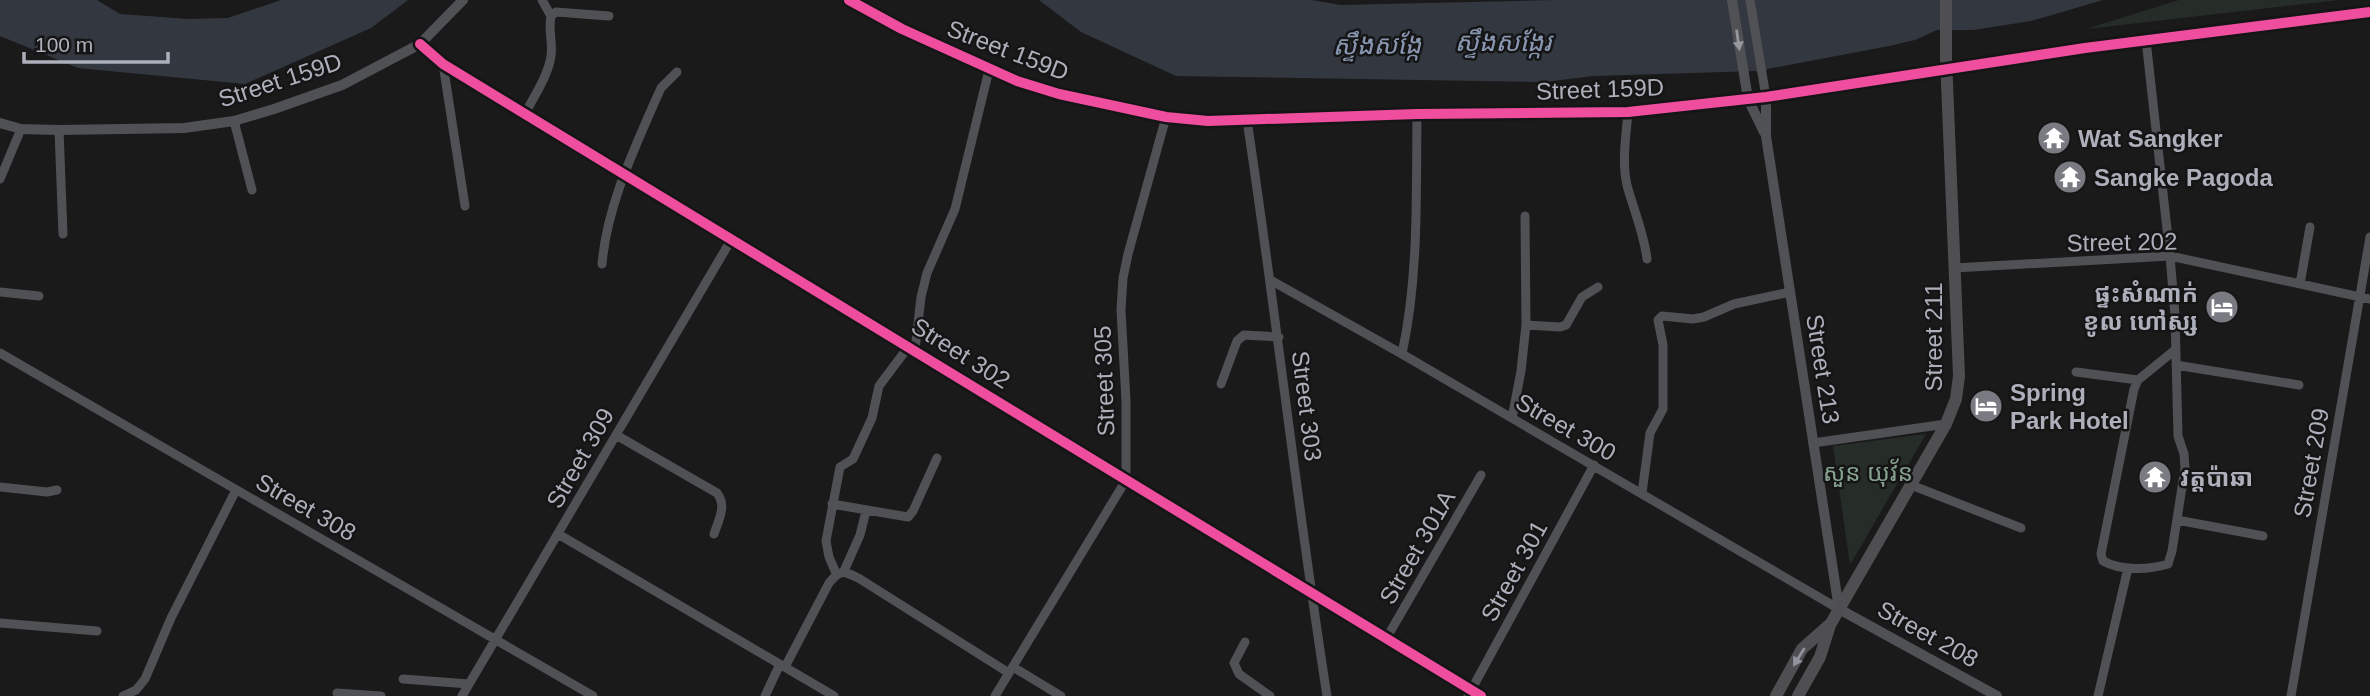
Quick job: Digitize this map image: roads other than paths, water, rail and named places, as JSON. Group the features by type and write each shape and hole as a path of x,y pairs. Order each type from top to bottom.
{"main road":[{"name":"Street 211","path":"1798,696 1820,657 1830,625 1839,608 1946,424 1956,399 1959,376 1946,64 1946,0"},
{"name":"Street 211","path":"1776,696 1802,649 1830,625"}],"street":[{"name":"Street 159D","path":"0,123 21,129 59,130 184,128 234,121 342,85 420,44 463,0"},
{"path":"542,0 551,16"},
{"name":"Street 159D","path":"849,0 902,29 1017,81 1059,94 1166,117 1208,121 1417,114 1628,112 1766,97 1946,64 2370,12"},
{"name":"Street 213","path":"1732,0 1748,99 1766,136"},
{"name":"Street 213","path":"1751,0 1766,97 1766,136 1839,608"},
{"path":"525,114 548,68 551,54 551,16 556,12 609,16"},
{"path":"2146,40 2170,256 2176,365 2179,436 2185,468 2168,564 2153,568 2128,568 2108,564 2103,561 2101,554 2134,389 2138,380 2175,350"},
{"name":"Street 302","path":"420,44 443,64 912,348 1387,639 1470,693 1481,696"},
{"path":"443,64 465,205"},
{"path":"989,70 955,209 927,273 912,348 879,386 872,418 853,459 840,467 827,541 829,558 840,572 860,579 1011,670 1061,696"},
{"path":"602,264 607,230 624,174 656,99 677,72"},
{"path":"1628,112 1625,173 1647,259"},
{"path":"1402,354 1408,327 1414,250 1417,114"},
{"name":"Street 305","path":"1126,480 1126,401 1121,310 1123,278 1166,117"},
{"name":"Street 303","path":"1248,120 1327,696"},
{"path":"234,121 252,190"},
{"path":"0,179 21,129"},
{"path":"59,130 63,233"},
{"path":"1511,418 1521,371 1526,325 1525,216"},
{"path":"2300,284 2310,227"},
{"name":"Street 209","path":"2291,696 2370,237"},
{"name":"Street 309","path":"462,696 731,240"},
{"name":"Street 202","path":"1954,268 2170,256 2370,299"},
{"name":"Street 300","path":"1272,281 1839,608"},
{"path":"1526,325 1566,325 1582,297 1598,287"},
{"path":"0,292 39,296"},
{"path":"1642,493 1650,433 1663,410 1662,345 1658,320 1662,316 1693,319 1704,317 1734,304 1790,292"},
{"path":"1221,384 1237,341 1244,335 1279,337"},
{"name":"Street 308","path":"0,353 593,696"},
{"path":"2176,365 2299,385"},
{"path":"2076,372 2138,380"},
{"path":"1813,443 1946,424"},
{"path":"616,435 717,492 723,507 714,534"},
{"path":"832,504 908,517 937,458"},
{"name":"Street 301","path":"1470,693 1594,465"},
{"name":"Street 301A","path":"1387,639 1481,474"},
{"path":"995,696 1126,480"},
{"path":"1911,485 2021,528"},
{"path":"0,487 47,492 57,490"},
{"path":"123,696 136,690 145,679 171,618 236,490"},
{"path":"765,696 829,583 840,572 860,535 866,511"},
{"path":"2177,520 2263,536"},
{"path":"558,534 834,696"},
{"path":"2098,696 2128,568"},
{"name":"Street 208","path":"1839,608 1997,696"},
{"path":"0,624 97,631"},
{"path":"1245,642 1234,663 1238,674 1270,696"},
{"path":"403,678 469,684"},
{"path":"337,693 381,696"}],"water":[{"path":"0,0 97,0 120,14 188,19 228,18 281,0 408,0 371,28 245,84 78,68 0,36"},
{"path":"1039,0 1311,0 1341,5 1556,0 2103,0 2031,21 1973,30 1937,30 1915,40 1889,46 1767,69 1762,79 1756,71 1593,76 1545,82 1176,76 1081,32"}],"place":[{"name":"Wat Sangker","path":"2054,138"},
{"name":"Sangke Pagoda","path":"2070,177"},
{"name":"ផ្ទះសំណាក់ ខូល ហៅស្ស","path":"2222,307"},
{"name":"Spring Park Hotel","path":"1986,406"},
{"name":"វត្តប៉ាឆា","path":"2155,477"}],"water label":[{"name":"ស្ទឹងសង្កែរ","path":"1503,42"},
{"name":"ស្ទឹងសង្កែ","path":"1377,45"}],"park label":[{"name":"សួន យុវ័ន","path":"1868,472"}]}
